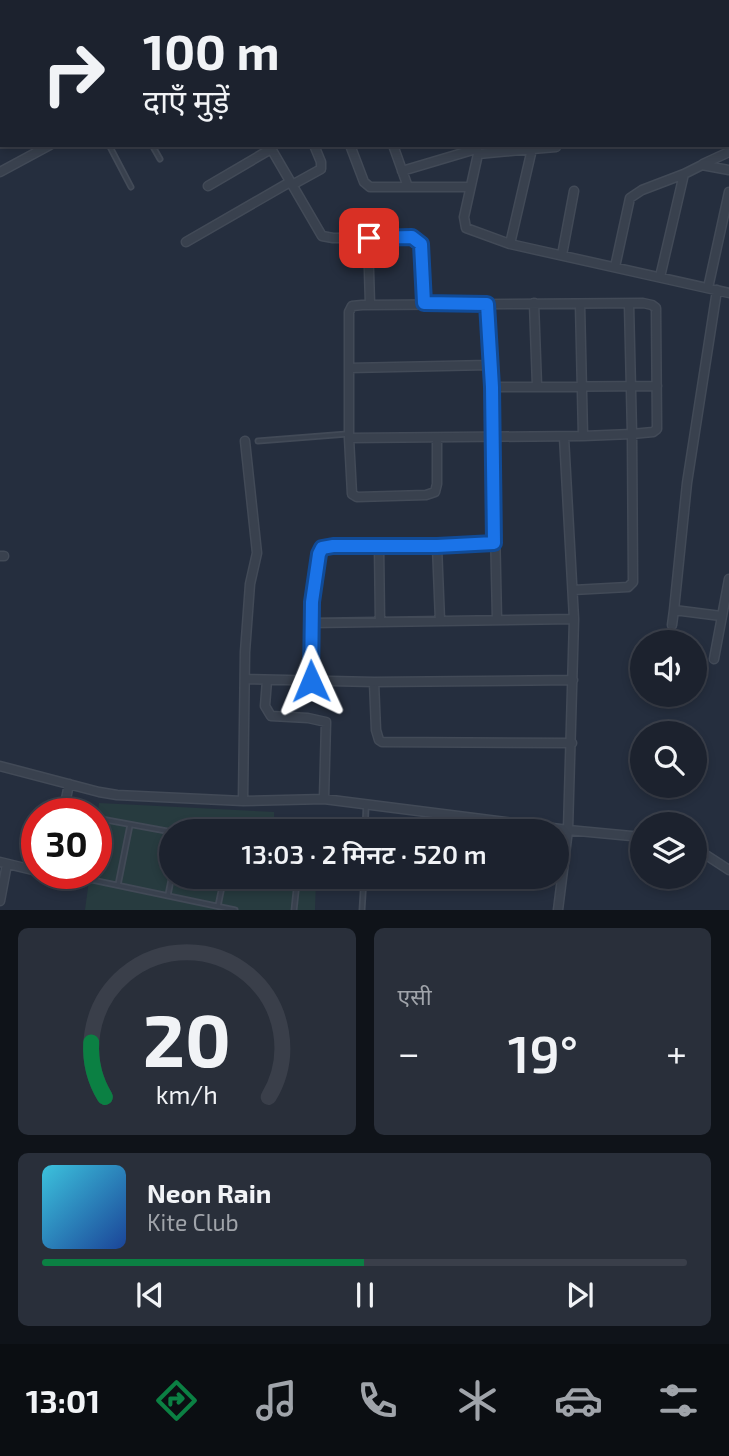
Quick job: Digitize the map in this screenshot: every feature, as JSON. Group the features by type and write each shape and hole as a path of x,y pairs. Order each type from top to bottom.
{"street":[{"path":"0,172 46,147"},
{"path":"208,186 270,147 322,236 412,237 421,244 424,303"},
{"path":"186,242 321,169 315,147"},
{"path":"351,147 367,186 470,187"},
{"path":"394,147 408,187"},
{"path":"402,170 476,150 556,147"},
{"path":"510,244 532,149"},
{"path":"476,150 464,217 465,226 510,244 729,293"},
{"path":"615,267 630,198 642,190 684,174 729,152"},
{"path":"702,165 729,170"},
{"path":"660,277 684,174"},
{"path":"562,256 574,191"},
{"path":"672,625 712,289 729,192"},
{"path":"369,238 370,304"},
{"path":"349,436 564,437 632,434 656,430 656,308 652,304 643,303 424,303 352,306 349,312 349,368 349,436 349,483 352,494 357,497 426,495 435,492 438,438"},
{"path":"534,303 537,386"},
{"path":"487,304 492,387 497,620"},
{"path":"580,304 583,436"},
{"path":"573,590 628,587 633,582 629,304"},
{"path":"349,368 489,365"},
{"path":"492,387 657,386"},
{"path":"564,437 574,618 569,819"},
{"path":"243,801 250,584 257,553 244,441"},
{"path":"311,681 314,582 322,548 494,543"},
{"path":"379,545 380,622"},
{"path":"437,546 440,621"},
{"path":"714,659 729,579"},
{"path":"674,610 721,616"},
{"path":"311,623 574,618"},
{"path":"245,680 573,680"},
{"path":"267,680 265,706 271,716 326,722 324,799"},
{"path":"374,682 376,730 382,742 572,743"},
{"path":"0,766 117,795 243,801 324,799 483,819"},
{"path":"66,798 69,784"},
{"path":"569,830 630,836"},
{"path":"707,856 729,870"},
{"path":"0,901 3,863 21,867"},
{"path":"558,910 561,889"}],"lane":[{"path":"109,147 131,187"},
{"path":"153,147 160,159"},
{"path":"258,441 349,436"},
{"path":"365,819 366,804"},
{"path":"112,821 159,829"},
{"path":"118,885 130,825"},
{"path":"112,884 235,910"},
{"path":"168,895 169,889"},
{"path":"218,906 222,889"},
{"path":"294,910 296,889"},
{"path":"362,910 363,889"},
{"path":"203,910 204,903"}],"green space":[{"path":"112,804 274,812 274,819 159,819 159,889 316,889 315,910 85,910 88,889 112,889"}],"route":[{"path":"311,681 312,602 322,548 494,543 492,387 487,304 424,303 421,244 412,237 369,238"}]}
